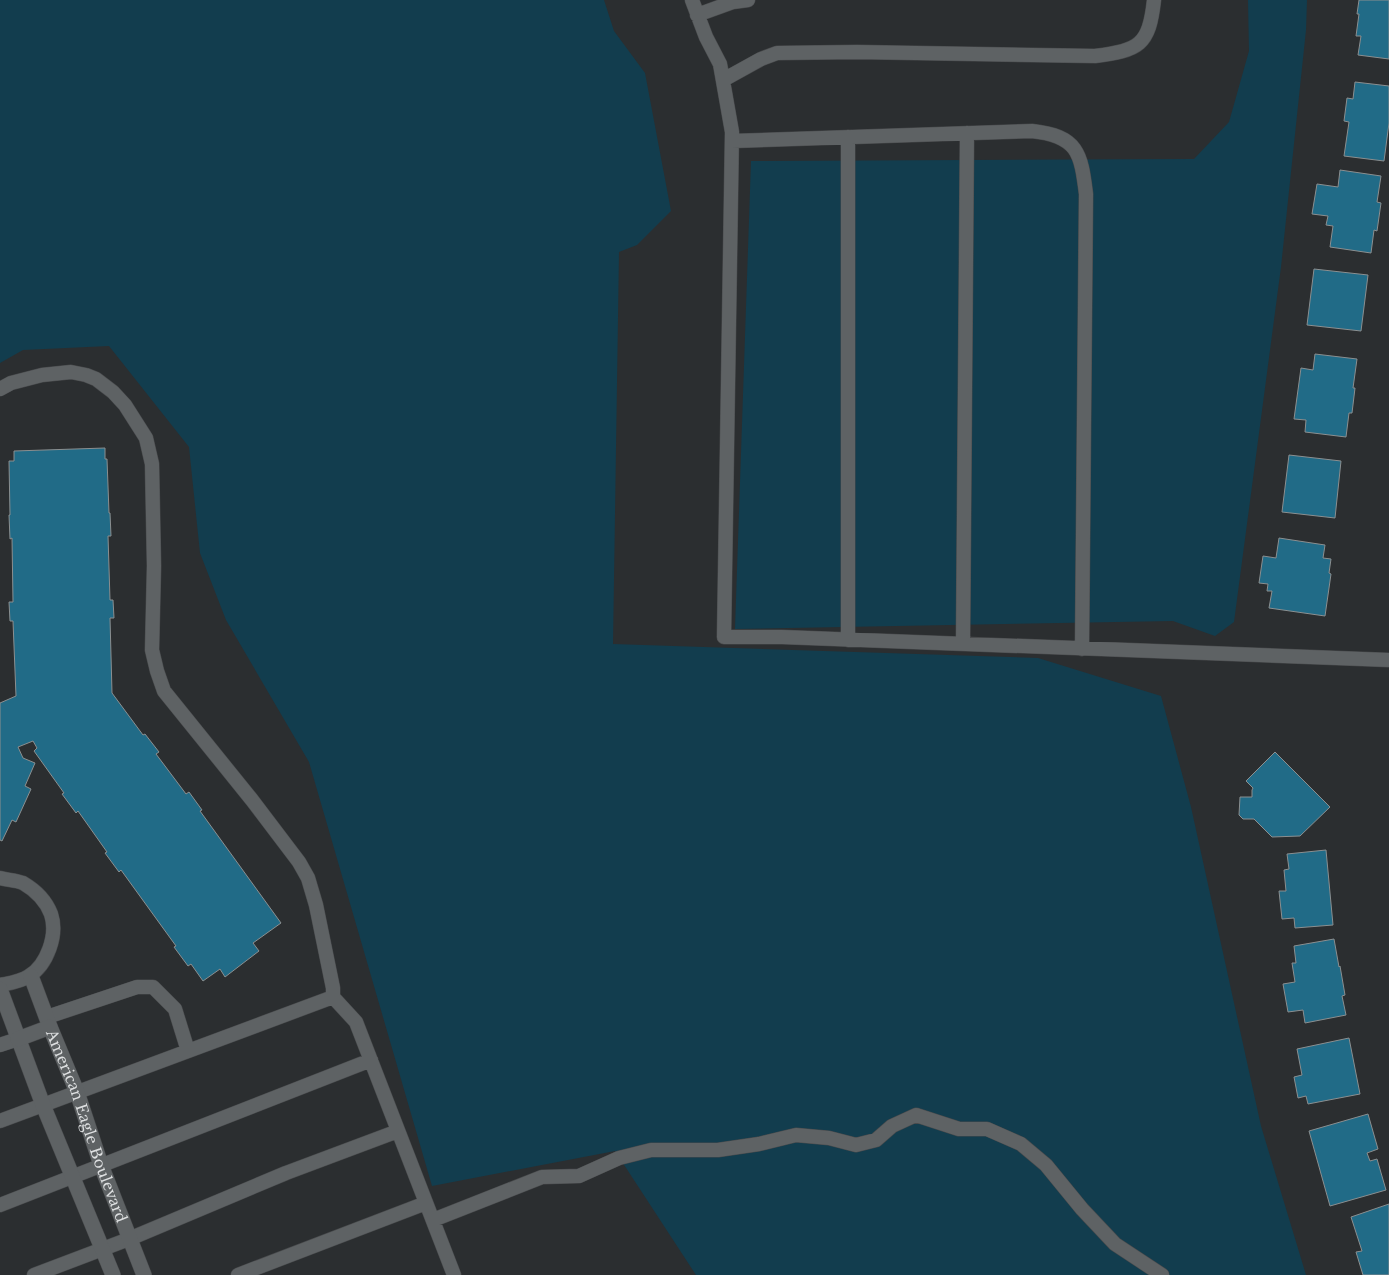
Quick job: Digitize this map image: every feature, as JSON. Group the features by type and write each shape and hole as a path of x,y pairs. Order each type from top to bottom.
{"street":[{"name":"American Eagle Boulevard","path":"30,976 77,1092 129,1239 144,1275"},
{"name":"American Eagle Boulevard","path":"0,989 43,1105 114,1275"},
{"path":"18,1039 48,1022"}],"lane":[{"path":"692,0 706,37 720,64 732,132 724,636 1389,660"},
{"path":"697,15 733,2 748,0"},
{"path":"722,80 761,59 777,53 857,52 1095,56 1121,52 1136,46 1147,33 1153,14 1154,0"},
{"path":"732,141 1032,131 1048,132 1064,139 1079,154 1086,194 1082,649"},
{"path":"963,644 967,133"},
{"path":"848,137 848,640"},
{"path":"0,389 10,383 42,374 71,372 86,375 96,379 113,392 125,405 146,438 152,464 154,566 152,650 157,672 164,691 252,800 299,862 308,878 316,905 333,988 333,997 356,1022 454,1275"},
{"path":"0,878 21,883 40,896 51,915 53,938 46,959 30,976 15,983 0,985"},
{"path":"48,1022 137,988 153,987 175,1009 188,1051"},
{"path":"0,1122 333,997"},
{"path":"0,1045 18,1039"},
{"path":"0,1205 371,1060"},
{"path":"432,1220 542,1177 578,1176 619,1158 650,1150 718,1150 759,1144 796,1135 829,1138 856,1145 876,1140 892,1126 916,1115 959,1129 987,1129 1021,1144 1046,1165 1082,1209 1115,1244 1162,1275"},
{"path":"34,1275 129,1239 398,1130"},
{"path":"238,1275 426,1202"}],"shaded area":[{"path":"0,0 604,0 614,31 645,73 671,211 637,245 619,252 613,644 1038,658 1161,696 1191,807 1261,1126 1306,1275 696,1275 615,1151 432,1186 309,762 226,620 200,553 189,447 109,346 23,350 0,363"},
{"path":"1248,0 1307,0 1306,30 1281,267 1234,622 1215,636 1173,621 735,629 751,161 1194,159 1229,122 1249,51"}],"building":[{"path":"1359,0 1389,0 1389,59 1358,55 1361,36 1356,36"},
{"path":"1355,82 1389,86 1389,123 1384,161 1344,156 1349,122 1344,121 1347,98 1353,99"},
{"path":"1340,170 1381,176 1377,202 1381,203 1377,231 1374,230 1371,253 1330,247 1333,226 1326,225 1328,216 1312,214 1317,184 1338,187"},
{"path":"1314,269 1368,275 1361,331 1307,325"},
{"path":"1315,354 1357,359 1352,413 1349,413 1346,437 1305,432 1306,420 1294,419 1301,368 1313,370"},
{"path":"105,448 111,536 108,536 110,600 113,600 114,618 110,618 112,693 143,735 145,734 159,752 156,754 186,794 189,792 202,810 200,811 281,923 253,943 259,951 225,977 220,969 203,981 191,964 188,966 174,947 176,946 121,870 119,872 105,853 107,852 78,811 76,813 62,794 64,793 34,751 37,748 33,741 18,747 23,758 35,763 25,786 31,789 16,822 12,820 2,841 0,840 0,703 16,696 13,621 10,621 9,602 13,602 12,538 10,539 9,515 9,461 14,461 14,451"},
{"path":"1289,455 1341,461 1335,518 1282,512"},
{"path":"1279,538 1325,545 1323,558 1331,559 1329,573 1331,574 1325,616 1269,608 1272,591 1267,591 1268,584 1259,583 1263,556 1276,558"},
{"path":"1275,752 1330,807 1300,836 1272,837 1254,819 1243,819 1239,815 1240,797 1252,797 1253,788 1246,781"},
{"path":"1326,850 1333,925 1295,928 1294,918 1282,919 1279,891 1286,891 1284,870 1289,869 1287,854"},
{"path":"1334,939 1345,995 1342,996 1346,1015 1305,1023 1303,1010 1288,1012 1283,984 1295,982 1292,963 1296,963 1294,946"},
{"path":"1349,1038 1360,1094 1308,1104 1306,1096 1298,1098 1294,1077 1302,1075 1297,1049"},
{"path":"1368,1114 1378,1149 1367,1153 1370,1161 1377,1159 1386,1190 1330,1206 1309,1131"},
{"path":"1389,1204 1389,1275 1363,1275 1356,1252 1362,1251 1351,1217"}]}
